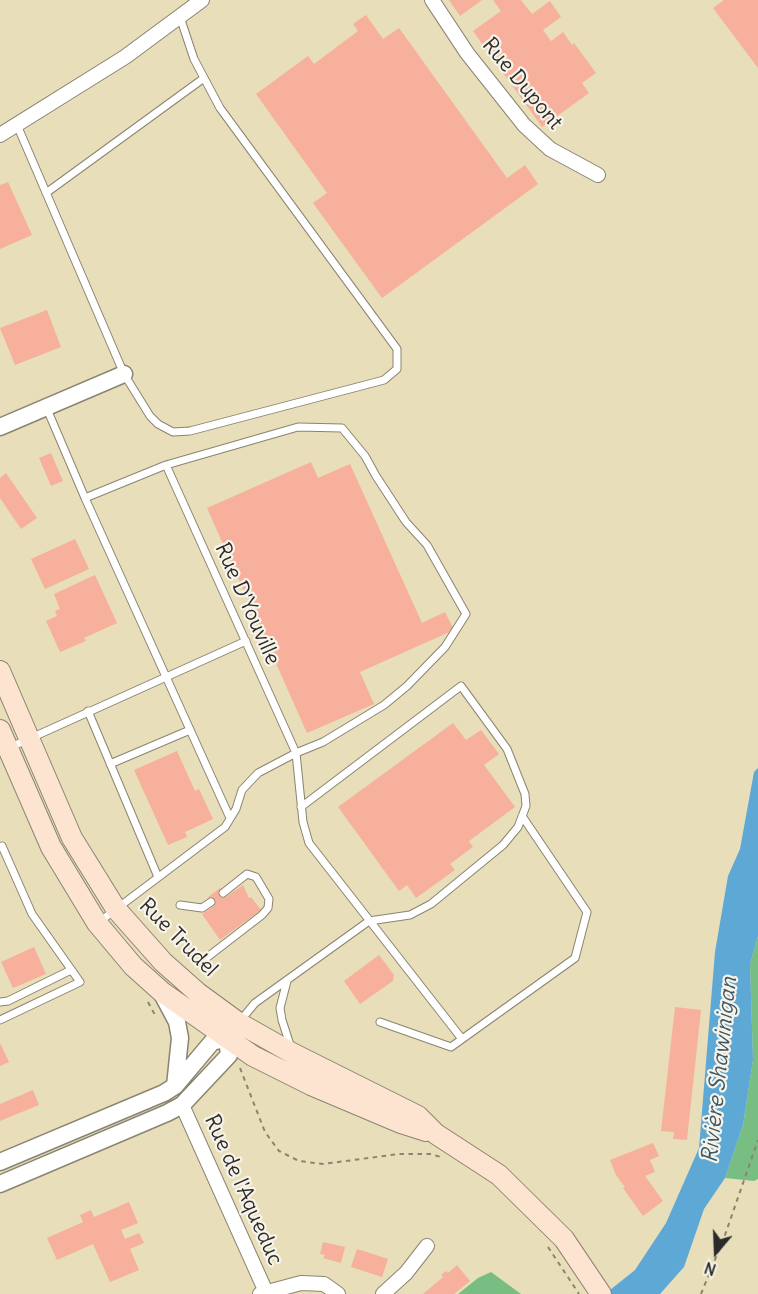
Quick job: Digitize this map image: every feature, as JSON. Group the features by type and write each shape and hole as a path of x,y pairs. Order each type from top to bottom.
{"main road":[{"name":"Rue Trudel","path":"0,671 72,838 116,909 163,962 198,993 253,1056 401,1123 436,1134"},
{"name":"Rue Trudel","path":"0,730 4,750 51,848 97,923 133,966 160,990 233,1031 292,1053 418,1116 436,1134 499,1175 600,1294"}],"street":[{"name":"Rue Dupont","path":"432,0 467,53 524,125 550,149 598,175"},
{"path":"0,135 125,57 180,17 194,2"},
{"path":"0,427 124,374"},
{"path":"160,990 177,1022 179,1035 175,1086"},
{"path":"0,1162 164,1093 175,1086 212,1042 233,1031"},
{"path":"0,1184 182,1105 228,1055 233,1031"},
{"name":"Rue de l'Aqueduc","path":"182,1105 263,1293"},
{"path":"383,1294 406,1273 427,1246"},
{"path":"263,1293 301,1283 324,1284 338,1294"}],"lane":[{"path":"17,125 124,374 150,416 158,424 173,432 189,431 384,380 397,369 398,349 220,108 194,59 180,17"},
{"path":"46,193 204,78"},
{"path":"46,406 85,498 230,818"},
{"path":"85,498 166,465 298,427 342,428 365,456 406,522 427,545 466,614 445,647 384,705 323,742 296,753 258,774 242,790 236,810 225,827 97,923"},
{"name":"Rue D'Youville","path":"166,465 296,753 301,807 305,834 309,843 462,1039"},
{"path":"4,750 246,641"},
{"path":"233,1031 255,1003 369,921 410,915 431,904 503,846 518,827 526,806 525,794 507,749 461,686 301,807"},
{"path":"88,711 158,877"},
{"path":"111,764 190,730"},
{"path":"380,1022 451,1047 575,958 587,912 522,816"},
{"path":"0,847 2,846 32,914 80,982 0,1020"},
{"path":"205,959 268,908 269,899 256,877 247,874 223,893"},
{"path":"180,905 202,908 211,902"},
{"path":"0,1002 8,1001 71,970"},
{"path":"287,981 280,1008 292,1053"}],"path":[{"path":"236,1061 265,1132 279,1151 299,1161 322,1164 399,1154 430,1154 445,1159"},
{"path":"701,1294 725,1235 758,1140"},
{"path":"556,1243 579,1294"}],"green space":[{"path":"758,936 758,1179 754,1181 725,1178 743,1125 753,1060 750,964"},
{"path":"491,1272 521,1294 458,1294 478,1278"}],"water":[{"name":"Rivière Shawinigan","path":"758,768 758,936 750,964 753,1060 743,1125 725,1178 704,1209 684,1267 660,1294 605,1294 635,1270 666,1223 699,1148 715,952 728,876 740,849 754,772"}],"building":[{"path":"449,0 482,0 460,16"},
{"path":"493,0 521,0 532,14 550,1 561,17 543,30 551,41 563,32 596,73 582,83 589,93 542,127 473,31 501,11"},
{"path":"724,0 758,0 758,68 713,8"},
{"path":"366,15 383,39 399,28 507,178 525,165 538,184 382,298 313,203 327,193 256,94 308,56 314,64 358,31 353,24"},
{"path":"8,182 32,235 0,249 0,185"},
{"path":"47,310 61,347 15,365 0,328"},
{"path":"51,453 63,481 51,486 39,458"},
{"path":"311,462 318,478 350,464 422,623 445,612 454,630 360,672 374,704 307,733 207,508"},
{"path":"6,473 37,518 21,529 0,498 0,478"},
{"path":"75,539 89,569 45,589 31,559"},
{"path":"95,575 117,623 84,638 86,641 60,652 46,621 57,616 55,611 60,609 54,594"},
{"path":"453,723 466,740 481,730 499,754 484,765 515,807 469,841 473,847 450,864 455,870 416,898 407,885 399,891 338,807"},
{"path":"177,751 195,791 199,789 213,819 185,832 187,837 168,845 134,770"},
{"path":"243,885 249,898 251,897 261,910 220,940 202,914 214,906 208,897 220,888 226,897"},
{"path":"34,947 46,974 13,988 1,962"},
{"path":"379,955 394,975 393,981 360,1004 344,981"},
{"path":"675,1007 701,1010 687,1140 673,1139 674,1132 661,1131"},
{"path":"0,1043 9,1062 0,1066"},
{"path":"33,1090 39,1105 0,1121 0,1104"},
{"path":"653,1143 659,1156 650,1160 655,1172 645,1176 663,1201 643,1216 623,1188 625,1187 616,1175 610,1160"},
{"path":"129,1202 138,1223 121,1230 125,1239 139,1233 144,1243 130,1249 139,1270 110,1282 93,1244 57,1260 47,1238 83,1222 80,1215 91,1210 94,1217"},
{"path":"323,1242 345,1247 341,1263 323,1258 325,1255 320,1254"},
{"path":"357,1249 388,1259 382,1277 351,1267"},
{"path":"457,1265 470,1281 454,1294 423,1294 443,1277 441,1275 446,1271 448,1273"}]}
